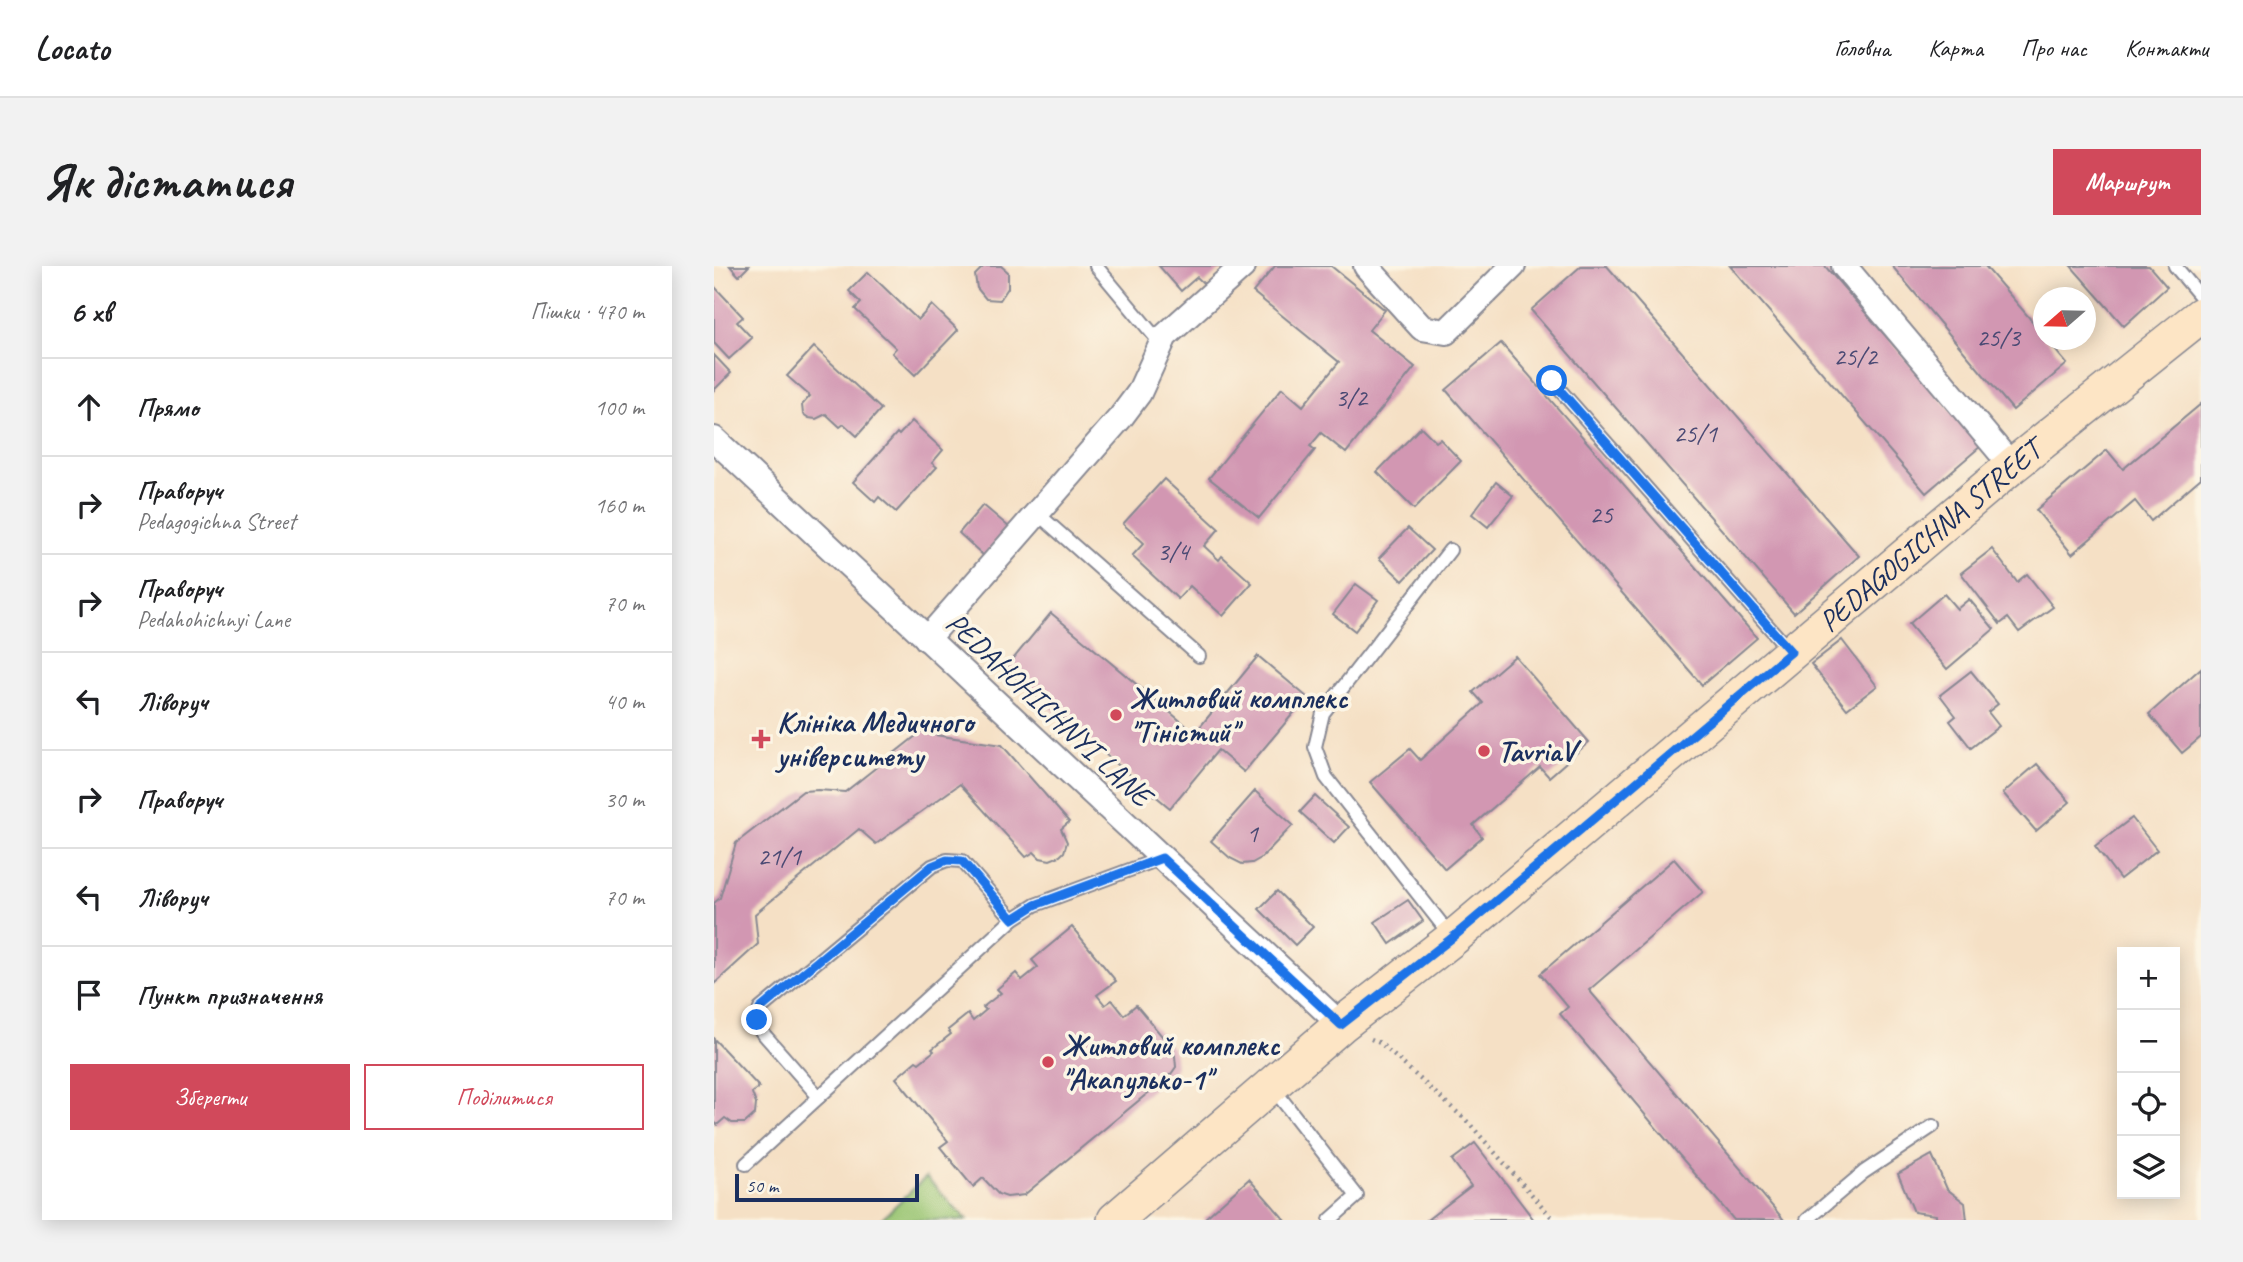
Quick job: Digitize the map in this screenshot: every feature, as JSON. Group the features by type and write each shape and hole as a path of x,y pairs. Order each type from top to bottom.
{"street":[{"path":"927,639 1139,393 1165,336 1243,266"},
{"path":"1366,266 1422,328 1446,332 1513,266"},
{"path":"1844,266 2012,466"},
{"name":"PEDAGOGICHNA STREET","path":"1115,1220 1341,1025 1452,938 2012,466 2201,315"},
{"name":"PEDAHOHICHNYI LANE","path":"714,439 1341,1025"}],"lane":[{"path":"1096,266 1161,344"},
{"path":"2175,266 2201,297"},
{"path":"1552,381 1791,652"},
{"path":"1037,513 1199,656"},
{"path":"1450,550 1323,713 1315,747 1326,777 1452,938"},
{"path":"746,1164 1013,919 1035,905 1162,858"},
{"path":"819,1097 761,1031 757,1020 760,1009 932,866 947,860 962,861 1013,919"},
{"path":"1271,1086 1357,1196 1330,1220"},
{"path":"1807,1220 1864,1172 1933,1126"}],"path":[{"path":"1341,1025 1380,1043 1469,1122 1553,1220"}],"green space":[{"path":"926,1177 967,1220 880,1220"}],"building":[{"path":"730,266 749,266 739,276"},
{"path":"984,266 1001,266 1008,272 1008,288 1000,300 986,299 977,288 975,275"},
{"path":"1159,266 1225,266 1204,284 1197,277 1181,291"},
{"path":"1275,266 1331,266 1385,310 1369,330 1415,367 1346,453 1321,433 1310,446 1315,450 1259,518 1209,478 1282,388 1303,406 1339,362 1253,292"},
{"path":"1581,266 1607,266 1859,556 1794,613 1531,310"},
{"path":"1730,266 1825,266 1981,446 1926,493"},
{"path":"1892,266 1985,266 2033,322 2033,350 2055,350 2067,364 2013,410"},
{"path":"2071,266 2149,266 2167,287 2124,326 2096,294 2096,287 2090,287"},
{"path":"868,272 918,320 932,305 958,330 915,375 892,353 896,348 855,309 861,303 849,291"},
{"path":"714,286 743,317 737,322 752,338 729,359 714,343"},
{"path":"1501,343 1757,638 1702,685 1446,390"},
{"path":"814,347 881,409 857,436 844,424 840,427 826,414 816,419 803,414 802,405 810,396 787,376"},
{"path":"714,355 731,373 714,390"},
{"path":"2201,404 2201,478 2151,521 2135,501 2072,554 2036,510 2107,450 2123,469"},
{"path":"912,421 943,450 932,463 937,467 896,512 879,497 875,502 853,482 897,433 899,435"},
{"path":"1421,427 1436,442 1440,439 1461,461 1414,509 1377,472"},
{"path":"1164,479 1219,529 1204,546 1219,560 1222,556 1252,583 1223,616 1190,586 1178,599 1132,556 1144,543 1123,524"},
{"path":"1496,482 1513,496 1488,527 1472,514"},
{"path":"983,505 1009,527 984,556 959,533"},
{"path":"1408,528 1432,550 1403,581 1379,558"},
{"path":"1992,549 2017,582 2027,574 2053,607 2019,632 2008,618 2000,624 1961,573"},
{"path":"1356,584 1378,600 1355,631 1333,614"},
{"path":"1944,594 1957,609 1969,599 1994,629 1947,669 1909,624"},
{"name":"Житловий комплекс \"Тіністий\"","path":"1051,613 1195,733 1258,656 1307,697 1244,772 1218,750 1170,808 1004,670"},
{"path":"1842,640 1877,686 1847,709 1811,664"},
{"path":"1515,656 1589,742 1549,777 1540,767 1473,825 1482,837 1445,869 1370,782 1410,749 1420,760 1483,703 1473,692"},
{"path":"2201,668 2201,737 2182,753 2149,714"},
{"path":"1971,671 1998,704 1988,712 1999,726 1971,748 1950,721 1956,716 1940,695"},
{"path":"926,728 935,735 1002,745 1069,822 1061,829 1067,842 1064,852 1050,860 1040,858 1034,852 1026,857 960,784 876,844 859,829 755,914 758,944 714,984 714,903 720,898 736,843 803,791 845,792"},
{"path":"2037,764 2070,802 2036,831 2003,793"},
{"path":"1255,791 1293,825 1261,858 1242,864 1230,858 1211,841"},
{"path":"1315,796 1349,827 1334,843 1300,812"},
{"path":"2132,818 2157,850 2120,879 2095,846"},
{"path":"1674,859 1703,892 1589,990 1784,1220 1734,1220 1560,1014 1568,1007 1540,974"},
{"path":"1277,891 1313,927 1295,945 1259,909"},
{"path":"1408,900 1423,921 1390,944 1375,922"},
{"name":"Житловий комплекс \"Акапулько-1\"","path":"1072,927 1116,981 1097,995 1105,1005 1112,1000 1124,1015 1136,1005 1172,1048 1176,1067 1171,1074 1024,1195 1007,1197 998,1194 983,1178 973,1187 940,1147 948,1141 896,1078 916,1061 919,1063 934,1051 932,1049 951,1034 948,1030 968,1014 973,1021 986,1010 983,1007 1001,993 997,989 1016,973 1022,980 1038,967 1032,960"},
{"path":"714,1039 759,1087 752,1093 756,1104 755,1114 745,1123 732,1123 725,1118 717,1125 714,1121"},
{"path":"1475,1143 1534,1220 1427,1220 1471,1186 1452,1160"},
{"path":"1932,1155 1947,1189 1965,1203 1967,1220 1936,1220 1936,1215 1914,1212 1898,1174"},
{"path":"1249,1179 1285,1220 1203,1220"}],"place":[{"name":"Житловий комплекс \"Тіністий\"","path":"1116,715"},
{"name":"Клініка Медичного університету","path":"761,739"},
{"name":"TavriaV","path":"1484,751"},
{"name":"Житловий комплекс \"Акапулько-1\"","path":"1048,1062"}],"route":[{"path":"757,1020 760,1009 932,866 947,860 962,861 1013,919 1035,905 1162,858 1341,1025 1452,938 1791,652 1552,381"}]}
